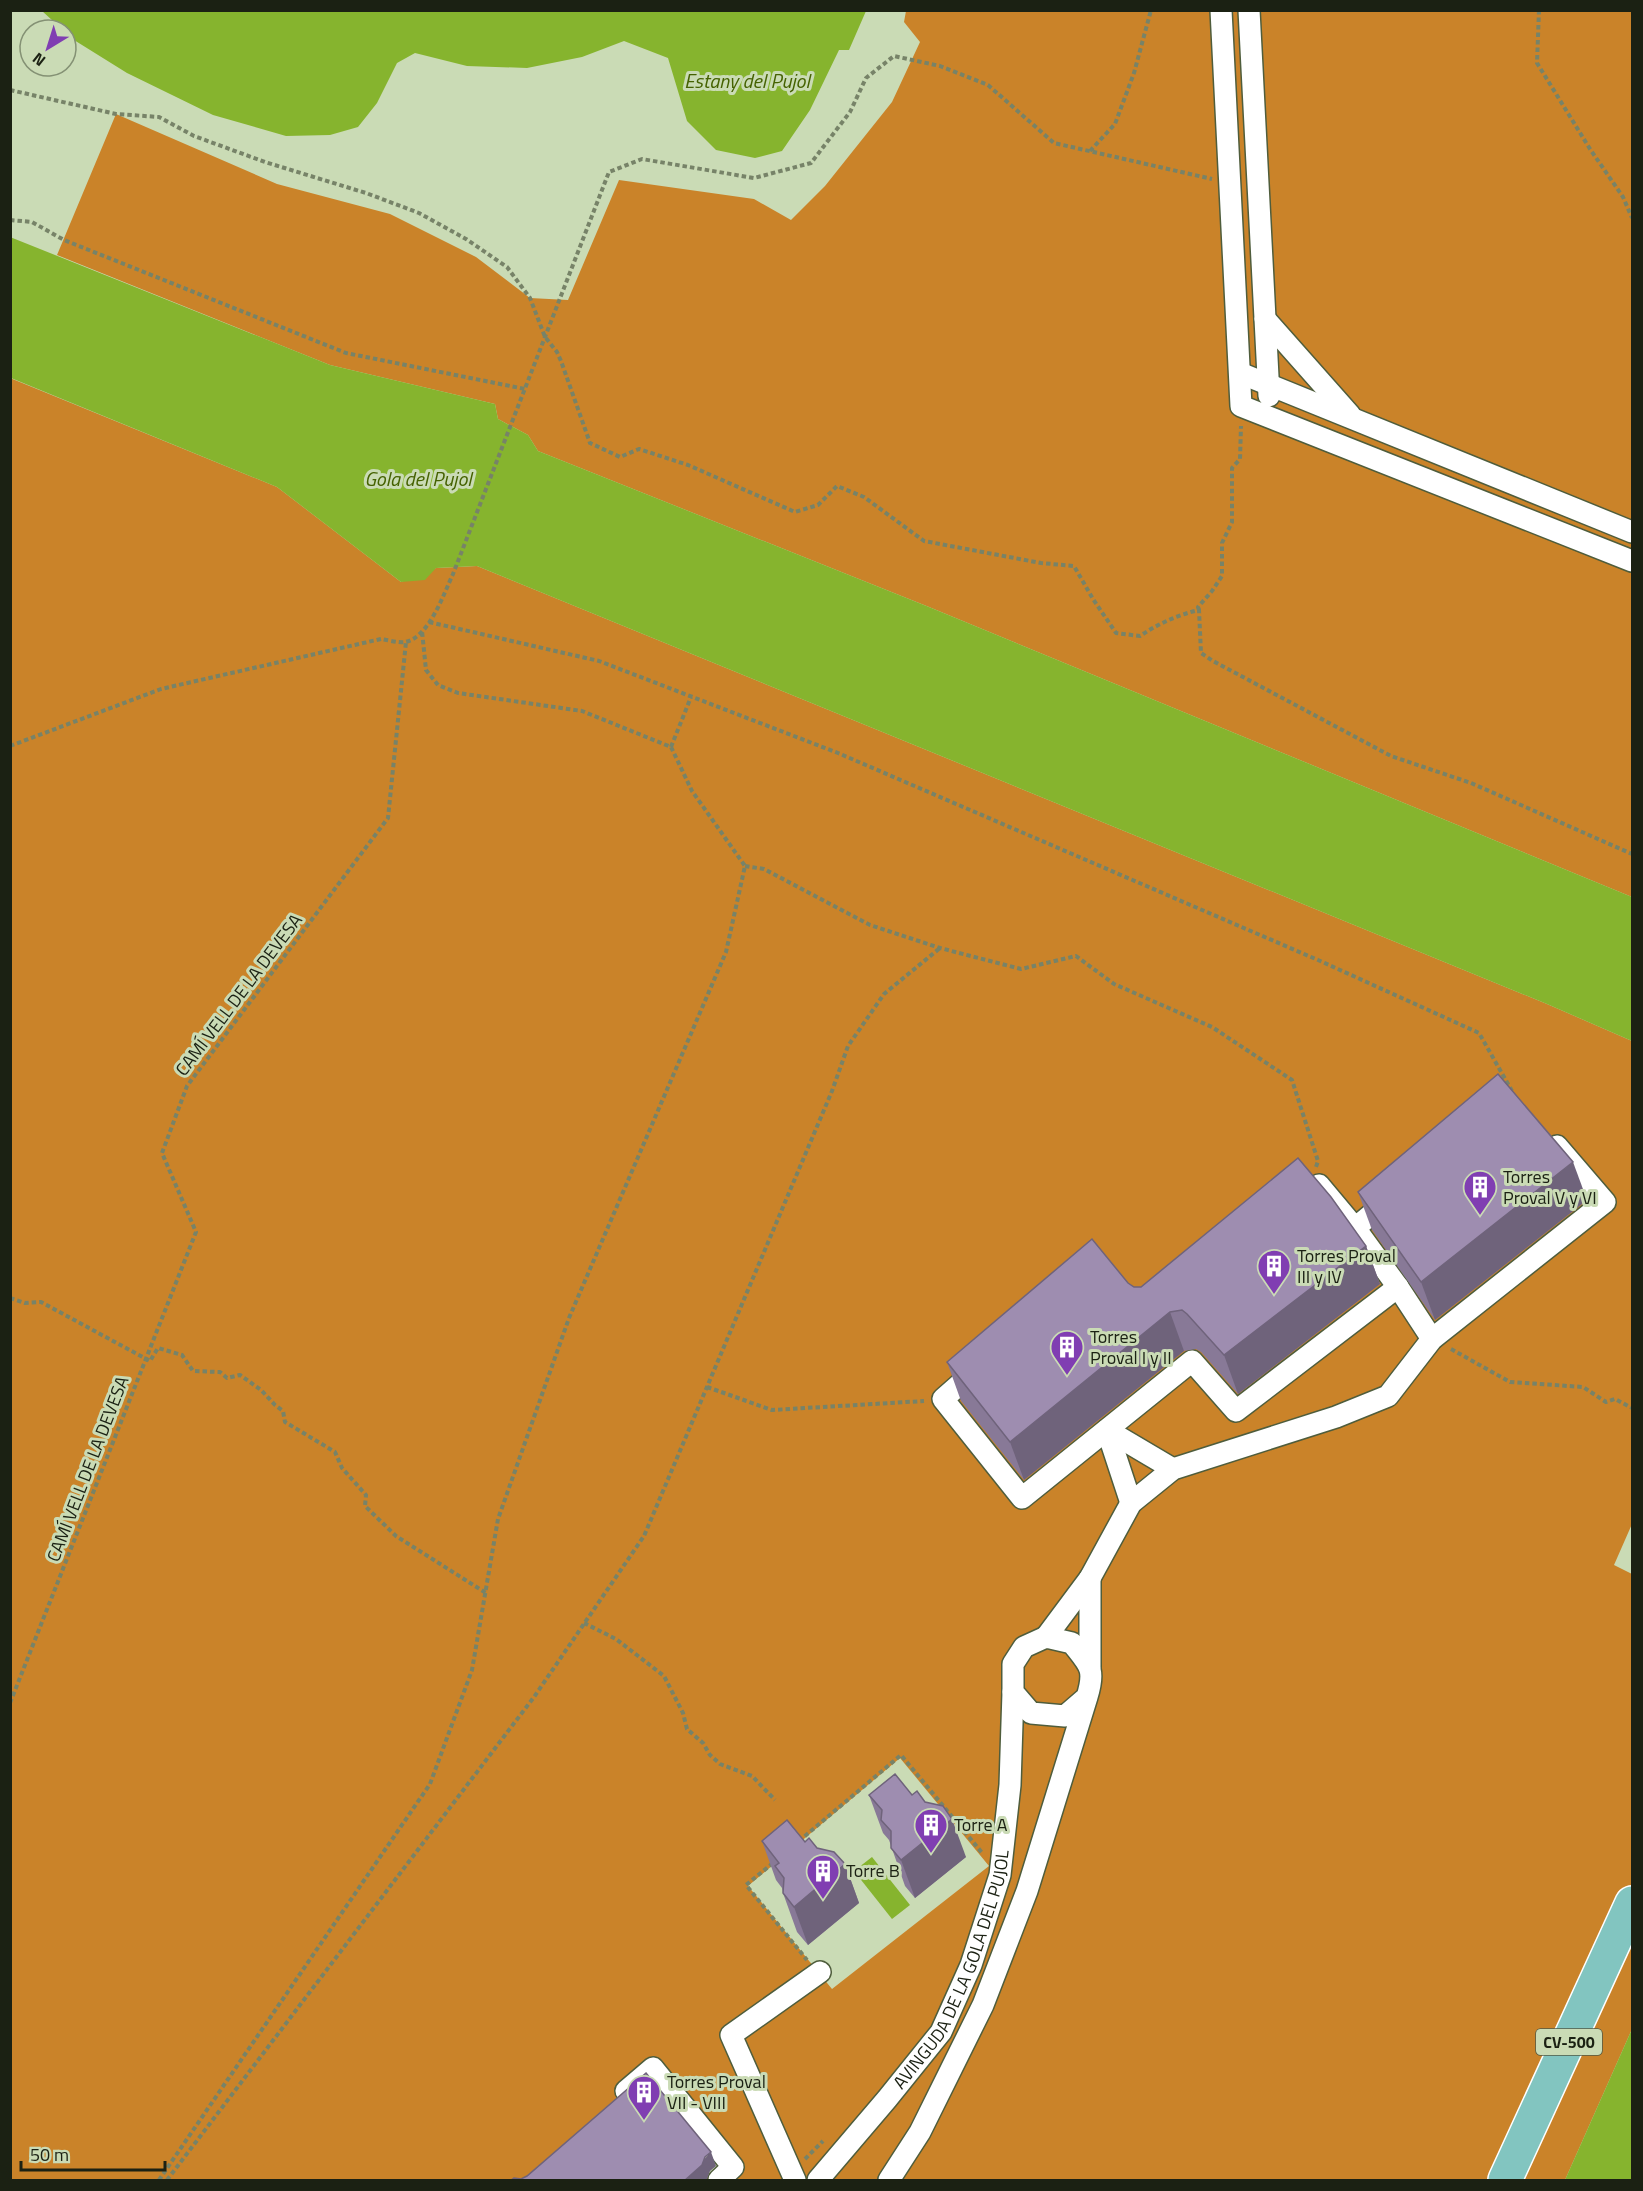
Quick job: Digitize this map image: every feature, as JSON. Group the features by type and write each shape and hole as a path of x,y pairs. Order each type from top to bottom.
{"main road":[{"name":"CV-500","path":"1505,2181 1632,1903"}],"street":[{"path":"1221,10 1241,406 1632,561"},
{"path":"1249,10 1270,417"},
{"path":"1264,319 1353,418"},
{"path":"1240,373 1632,532"},
{"path":"1090,1578 1092,1682 1087,1697 1065,1716 1031,1713 1013,1692 1013,1664 1024,1647 1046,1637 1090,1578 1131,1503 1173,1469 1336,1417 1388,1396 1431,1339 1605,1202 1544,1131"},
{"path":"1296,1193 1314,1178 1355,1228 1398,1287 1431,1339"},
{"path":"1355,1228 1408,1183"},
{"path":"988,1360 943,1399 1022,1498 1192,1361 1236,1411 1398,1287"},
{"path":"1107,1430 1173,1469"},
{"path":"1107,1430 1131,1503"},
{"path":"1046,1637 1072,1643 1090,1667"},
{"name":"AVINGUDA DE LA GOLA DEL PUJOL","path":"818,2181 941,2031 971,1965 1000,1875 1010,1785 1013,1692"},
{"name":"AVINGUDA DE LA GOLA DEL PUJOL","path":"889,2181 920,2132 983,2005 1027,1891 1087,1697"},
{"path":"795,2181 730,2035 815,1968"},
{"path":"610,2106 653,2068 734,2167 719,2181"}],"path":[{"path":"1090,151 1115,124 1134,73 1151,10"},
{"path":"1539,10 1537,63 1590,149 1623,197 1632,218"},
{"path":"10,746 161,689 381,639 406,642 422,631 429,622 453,574 609,172 642,159 754,178 811,163 850,112 867,78 894,56 940,66 988,85 1054,143 1230,184"},
{"path":"10,90 116,114 159,117 194,136 419,213 466,239 507,267 530,298 545,337 557,352 590,443 620,457 639,449 688,465 795,512 818,505 837,486 864,497 924,541 1041,563 1074,566 1116,633 1140,636 1156,626 1198,610"},
{"path":"10,219 33,222 64,240 346,353 525,389"},
{"path":"1241,406 1240,459 1232,468 1232,522 1222,543 1222,576 1198,607 1201,653 1391,756 1471,783 1632,854"},
{"path":"429,622 599,661 849,758 1307,956 1479,1033 1514,1095"},
{"path":"422,631 426,670 438,685 458,693 582,711 671,747 692,790 745,866 764,869 870,925 940,948 1021,969 1076,956 1114,984 1212,1027 1292,1080 1318,1161 1314,1178"},
{"name":"CAMÍ VELL DE LA DEVESA","path":"10,1703 196,1232 162,1153 166,1142 187,1086 388,818 406,642"},
{"path":"671,747 691,697"},
{"path":"159,2181 430,1784 472,1670 498,1519 561,1340 726,952 745,866"},
{"path":"167,2181 534,1697 644,1536 832,1091 848,1046 884,994 940,948"},
{"path":"10,1298 25,1304 40,1302 150,1361 158,1348 183,1355 193,1371 220,1372 227,1378 240,1375 261,1390 283,1411 285,1422 335,1452 342,1468 366,1495 365,1506 396,1536 486,1593"},
{"path":"1431,1339 1510,1382 1583,1387 1606,1402 1616,1399 1632,1408"},
{"path":"707,1387 772,1410 943,1399"},
{"path":"584,1623 616,1639 664,1676 683,1713 687,1729 704,1743 710,1755 720,1764 752,1776 775,1800"},
{"path":"792,1847 901,1755 987,1859"},
{"path":"773,1862 746,1886 815,1968"}],"shaded area":[{"path":"906,11 1632,11 1632,897 929,607 538,451 528,435 498,419 495,404 330,365 57,255 116,114 277,184 390,214 476,257 530,298 568,300 619,180 754,199 791,220 825,186 892,102 920,42 904,22"},
{"path":"10,378 277,487 401,582 436,568 477,566 1547,1004 1632,1041 1632,1524 1614,1565 1632,1574 1632,2029 1565,2180 704,2180 723,2165 651,2078 531,2180 11,2180","holes":["900,1758 989,1866 832,1989 748,1886"]}],"water":[{"name":"Estany del Pujol","path":"42,11 866,11 849,50 839,50 810,110 782,151 755,158 716,150 687,121 668,58 624,41 582,57 527,68 467,66 415,53 397,63 377,103 358,127 330,135 286,136 213,115 127,73 78,42 78,18 50,18"},
{"name":"Gola del Pujol","path":"10,237 330,365 495,404 498,419 528,435 538,451 929,607 1632,897 1632,1041 1547,1004 477,566 436,568 425,580 401,582 277,487 11,378"},
{"path":"872,1857 910,1905 892,1919 854,1871"},
{"path":"1632,2029 1632,2180 1565,2180"}],"building":[{"path":"1498,1074 1573,1162 1421,1282 1358,1192"},
{"path":"1298,1158 1331,1197 1366,1246 1224,1355 1182,1310 1170,1312 1010,1442 947,1362 1092,1239 1128,1283 1134,1287 1141,1287"},
{"path":"895,1774 912,1795 917,1791 925,1802 943,1806 952,1819 901,1860 891,1848 891,1831 881,1820 882,1810 869,1795"},
{"path":"787,1820 805,1842 809,1838 817,1848 834,1852 845,1864 794,1907 783,1893 784,1878 775,1866 779,1863 762,1841"},
{"name":"Torres Proval VII - VIII","path":"646,2073 711,2152 705,2157 702,2165 684,2181 510,2181 527,2176"}],"place":[{"name":"Torres Proval V y VI","path":"1480,1216"},
{"name":"Torres Proval III y IV","path":"1274,1295"},
{"name":"Torres Proval I y II","path":"1067,1376"},
{"name":"Torre A","path":"931,1854"},
{"name":"Torre B","path":"823,1900"},
{"name":"Torres Proval VII - VIII","path":"644,2121"}]}
